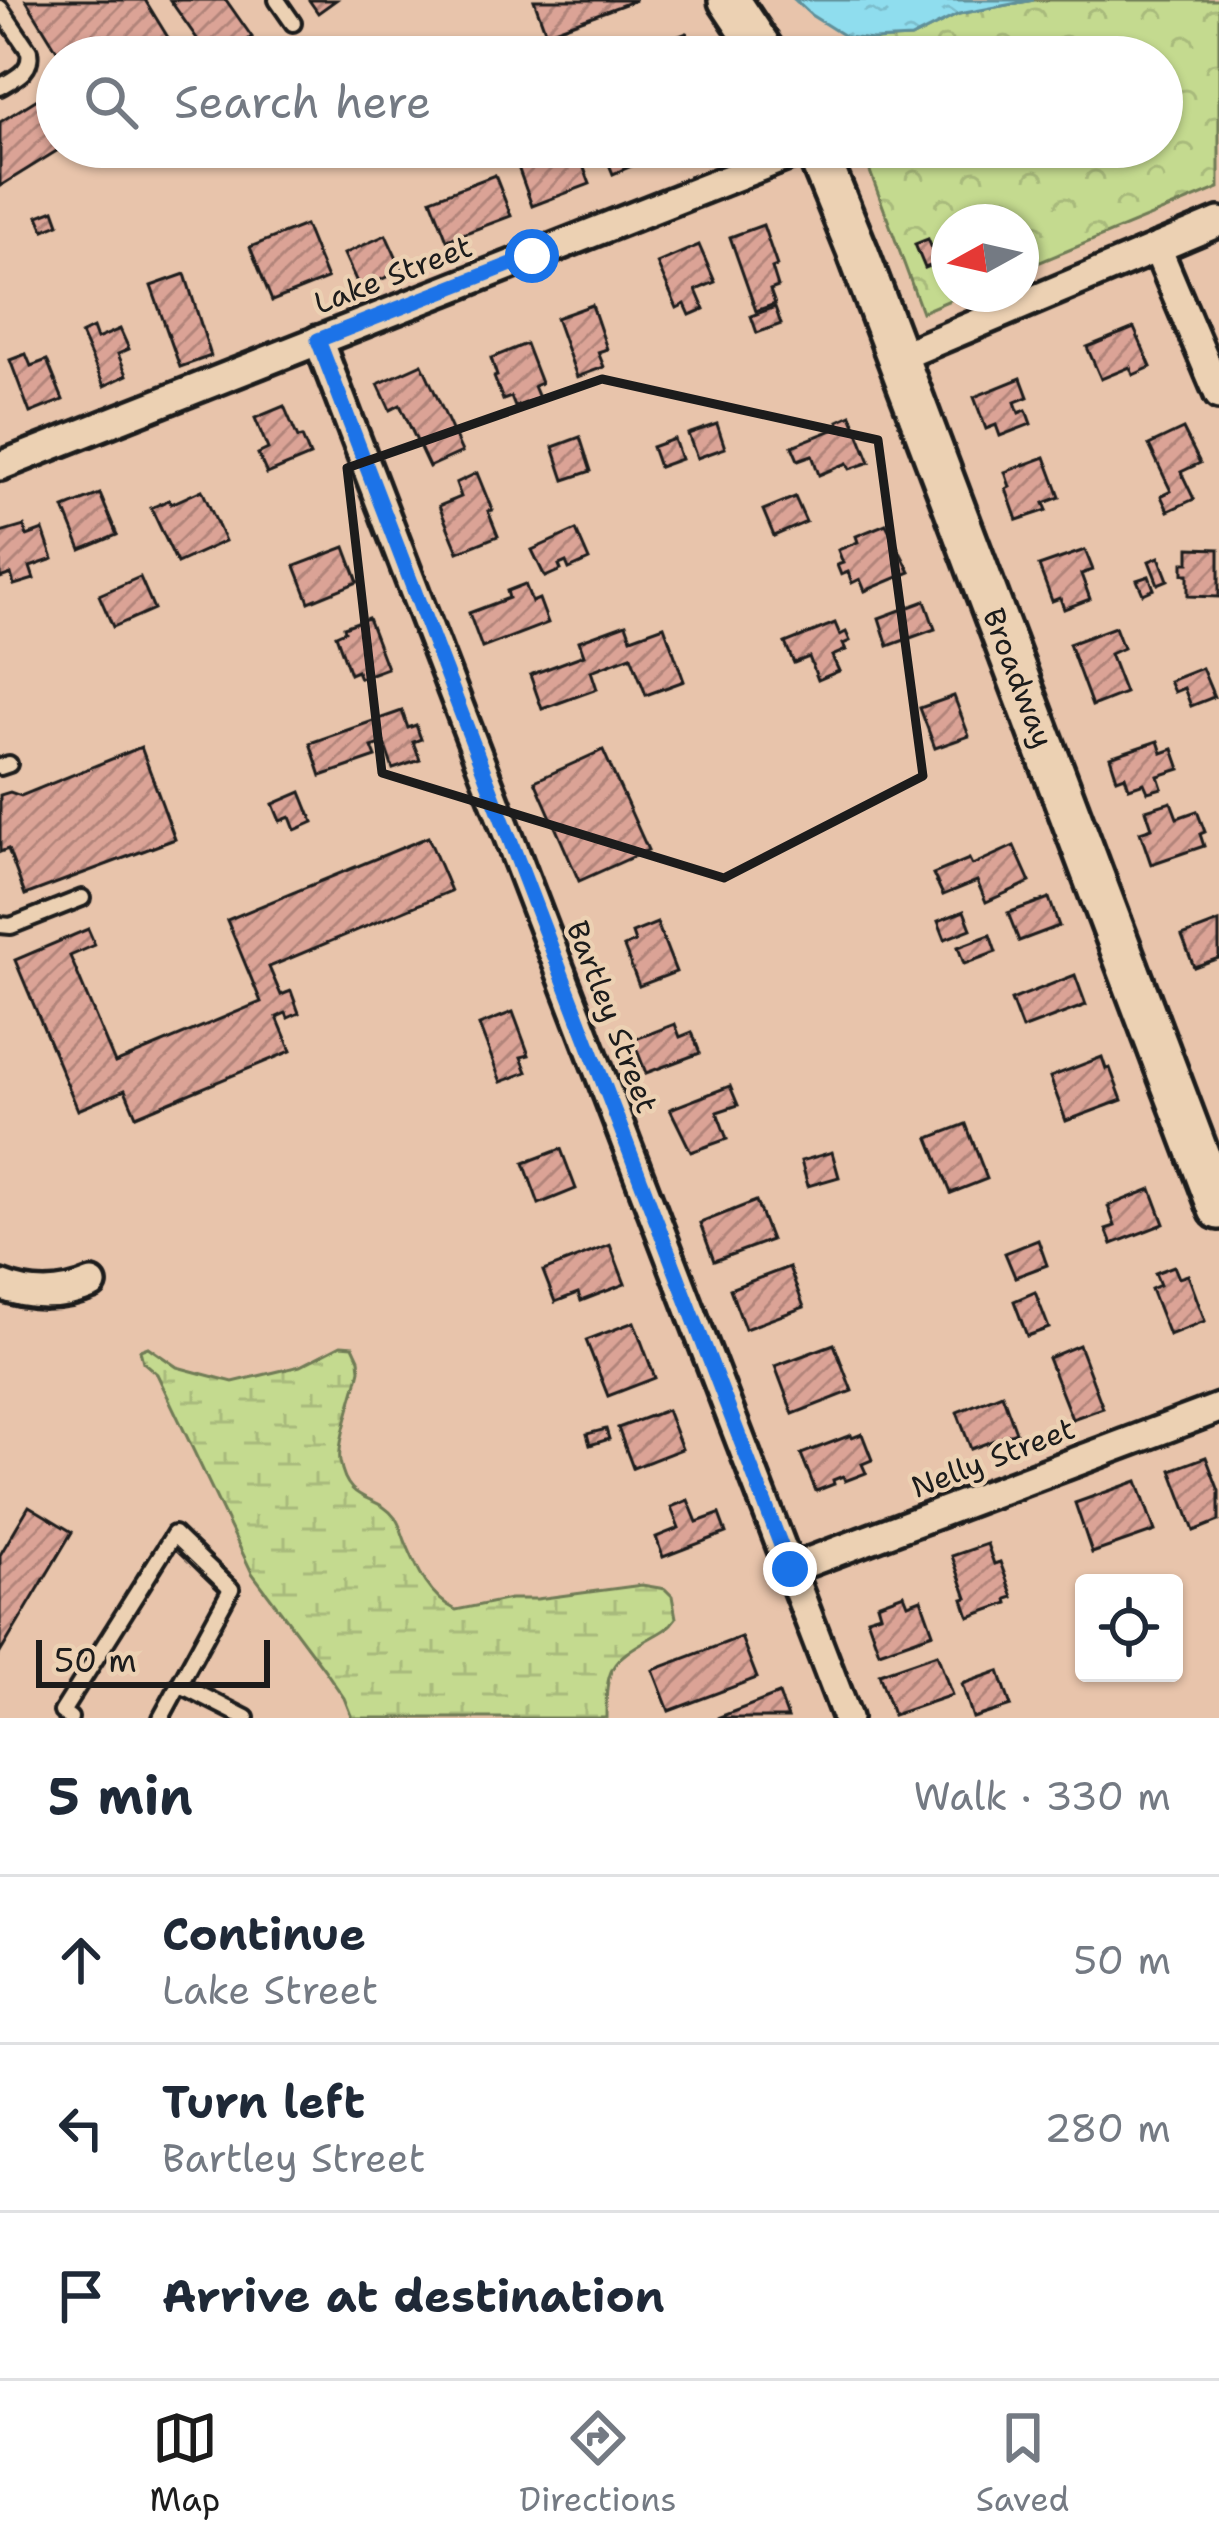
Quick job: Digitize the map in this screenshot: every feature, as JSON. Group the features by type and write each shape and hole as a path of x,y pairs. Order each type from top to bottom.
{"street":[{"path":"730,0 753,36"},
{"name":"Lake Street","path":"0,466 758,168"},
{"name":"Broadway","path":"820,168 1219,1209"},
{"path":"896,358 1219,222"},
{"path":"1157,248 1219,394"},
{"name":"Bartley Street","path":"318,340 847,1718"},
{"path":"0,1285 20,1293 60,1294 92,1284"},
{"name":"Nelly Street","path":"790,1569 1219,1408"}],"lane":[{"path":"277,0 293,23"},
{"path":"0,8 31,58 25,71 0,87"},
{"path":"0,925 11,926 82,898"},
{"path":"70,1718 62,1712 174,1534 231,1589 160,1718"},
{"path":"179,1684 246,1718"}],"highlighted area":[{"path":"602,379 878,440 923,776 724,878 382,773 347,468"}],"green space":[{"path":"1034,0 1219,0 1219,188 1039,263 1039,204 931,204 931,308 922,312 869,168 1183,168 1183,36 915,36 959,14"},
{"path":"341,1345 353,1346 360,1370 341,1442 344,1476 356,1492 396,1519 420,1574 447,1605 456,1610 510,1599 642,1585 665,1589 672,1596 676,1618 613,1668 606,1718 352,1718 324,1669 252,1573 157,1374 143,1362 140,1350 148,1347 177,1367 233,1382 300,1366"}],"water":[{"path":"795,0 1034,0 959,14 915,36 844,36"}],"building":[{"path":"26,0 145,0 167,36 48,36"},
{"path":"170,0 226,0 251,36 195,36"},
{"path":"309,0 336,0 318,13"},
{"path":"534,0 636,0 546,33"},
{"path":"36,100 36,164 0,186 0,122"},
{"path":"518,168 584,168 590,184 532,206"},
{"path":"495,175 511,216 447,240 431,199"},
{"path":"54,210 59,224 44,230 38,216"},
{"path":"305,225 327,279 272,301 250,247"},
{"path":"763,225 777,266 772,268 778,287 770,290 775,304 756,311 730,237"},
{"path":"386,235 402,270 360,289 344,254"},
{"path":"928,239 931,266 925,268 915,244"},
{"path":"699,245 715,282 696,290 704,309 690,315 685,304 677,308 657,263"},
{"path":"185,274 211,356 180,367 151,286"},
{"path":"592,305 607,349 598,352 604,367 577,377 556,318"},
{"path":"775,307 781,324 757,333 751,316"},
{"path":"93,328 97,339 120,329 129,349 118,354 127,375 104,386 81,334"},
{"path":"1134,328 1151,367 1133,375 1130,367 1101,379 1087,347"},
{"path":"526,344 541,383 534,386 539,398 515,407 511,397 503,400 491,358"},
{"path":"26,354 31,366 47,360 63,400 30,413 10,360"},
{"path":"422,364 462,452 429,467 400,405 390,410 378,384"},
{"path":"1021,378 1028,397 1015,402 1019,413 1026,410 1031,424 1000,436 996,425 986,429 974,397"},
{"path":"284,406 310,456 267,474 258,454 268,449 255,418"},
{"path":"851,415 870,462 850,469 847,463 819,475 812,455 798,460 792,446 840,427 838,421"},
{"path":"717,424 725,448 697,458 688,434"},
{"path":"1183,429 1200,463 1181,472 1194,499 1168,511 1161,496 1171,491 1149,445"},
{"path":"580,437 591,471 564,480 553,447"},
{"path":"674,439 681,459 659,467 652,447"},
{"path":"1045,457 1060,497 1044,503 1047,510 1017,520 1005,472"},
{"path":"477,473 498,536 458,552 439,506 461,497 456,483"},
{"path":"202,490 225,541 177,563 151,508"},
{"path":"100,494 117,535 81,550 64,508"},
{"path":"795,497 806,522 774,536 763,510"},
{"path":"886,524 910,572 865,591 860,579 852,583 848,572 841,575 838,550 858,542 856,536"},
{"path":"24,526 27,536 43,530 53,559 30,567 34,579 14,585 11,574 0,578 0,533"},
{"path":"576,530 589,560 569,569 566,562 559,565 561,570 545,577 532,550"},
{"path":"345,547 358,582 309,602 295,566"},
{"path":"1189,548 1219,549 1219,597 1188,596 1183,563 1189,563"},
{"path":"1085,550 1093,570 1081,574 1090,599 1064,609 1060,598 1052,601 1039,566"},
{"path":"1159,557 1168,580 1158,584 1149,561"},
{"path":"1149,576 1154,589 1143,594 1137,580"},
{"path":"140,577 154,609 113,627 99,595"},
{"path":"525,584 532,602 539,599 548,623 482,648 469,613 509,598 507,591"},
{"path":"925,601 935,629 888,646 879,618"},
{"path":"368,618 387,668 360,678 357,671 350,674 336,635"},
{"path":"835,623 840,635 846,632 850,641 843,644 846,650 832,656 839,671 818,680 809,657 794,663 785,643"},
{"path":"626,624 631,638 664,626 684,681 646,695 631,656 591,671 597,689 542,709 530,675 584,655 579,641"},
{"path":"1115,627 1123,648 1110,654 1125,693 1092,706 1069,644"},
{"path":"1202,668 1214,697 1191,706 1184,688 1174,692 1169,681"},
{"path":"954,696 969,736 935,748 920,708"},
{"path":"402,711 408,728 416,725 421,739 413,742 420,760 393,769 384,743 372,747 376,757 321,776 310,743"},
{"path":"1158,741 1162,753 1173,749 1180,769 1158,776 1162,788 1148,792 1144,783 1129,788 1125,776 1117,779 1110,757"},
{"path":"141,747 175,839 25,895 8,849 0,852 0,795 21,796"},
{"path":"603,750 648,850 579,881 535,781"},
{"path":"301,792 313,822 295,830 290,817 280,821 273,804"},
{"path":"1171,802 1177,818 1197,811 1205,832 1200,834 1204,846 1151,864 1140,832 1152,828 1146,810"},
{"path":"428,837 451,891 269,967 281,995 291,991 299,1013 277,1017 291,1051 136,1116 125,1090 78,1110 15,960 88,929 95,945 70,956 115,1063 261,1002 227,920"},
{"path":"1014,846 1030,882 986,902 977,881 943,895 933,874 969,859 972,865"},
{"path":"1049,898 1059,926 1019,941 1008,913"},
{"path":"964,911 971,929 945,939 938,921"},
{"path":"1219,922 1219,958 1194,967 1182,936"},
{"path":"657,923 676,972 639,986 624,947 635,942 632,933"},
{"path":"990,935 996,952 964,964 958,947"},
{"path":"1075,975 1086,1005 1022,1029 1011,1000"},
{"path":"513,1012 529,1055 521,1057 527,1072 501,1082 479,1025"},
{"path":"675,1024 680,1037 692,1032 700,1053 646,1073 633,1040"},
{"path":"1102,1057 1122,1100 1066,1121 1050,1077"},
{"path":"730,1086 738,1105 717,1112 727,1139 691,1152 670,1109"},
{"path":"966,1124 987,1179 951,1193 929,1138"},
{"path":"561,1149 576,1189 539,1204 524,1163"},
{"path":"832,1152 839,1177 808,1186 801,1161"},
{"path":"1151,1189 1164,1224 1112,1244 1106,1229 1115,1226 1108,1206"},
{"path":"756,1201 771,1240 714,1261 700,1223"},
{"path":"1038,1240 1047,1265 1015,1277 1005,1253"},
{"path":"610,1245 625,1284 581,1301 578,1293 555,1302 543,1271"},
{"path":"1174,1266 1179,1278 1188,1275 1205,1321 1169,1335 1151,1289 1160,1285 1155,1273"},
{"path":"789,1267 804,1307 745,1329 730,1289"},
{"path":"1035,1292 1049,1328 1027,1336 1014,1301"},
{"path":"634,1322 655,1378 608,1396 586,1340"},
{"path":"834,1344 852,1391 793,1414 775,1366"},
{"path":"1079,1345 1103,1408 1072,1419 1048,1358"},
{"path":"1002,1394 1016,1432 971,1449 957,1412"},
{"path":"667,1410 682,1449 633,1468 618,1428"},
{"path":"606,1429 609,1439 590,1445 587,1434"},
{"path":"862,1434 872,1460 862,1464 866,1473 845,1481 843,1476 816,1491 801,1454"},
{"path":"1206,1457 1219,1491 1219,1521 1194,1531 1171,1470"},
{"path":"1137,1481 1155,1531 1092,1553 1075,1503"},
{"path":"688,1500 697,1522 719,1514 726,1533 663,1557 656,1537 679,1528 671,1507"},
{"path":"29,1506 72,1532 0,1653 0,1555"},
{"path":"987,1544 994,1564 1000,1562 1013,1597 969,1617 952,1556"},
{"path":"904,1594 908,1604 921,1599 933,1633 879,1652 867,1618 880,1614 877,1604"},
{"path":"741,1637 757,1678 669,1711 653,1670"},
{"path":"937,1654 952,1695 893,1715 879,1674"},
{"path":"999,1671 1011,1706 973,1718 962,1684"},
{"path":"779,1694 788,1718 717,1718"}],"route":[{"path":"532,256 318,340 790,1569"}]}
